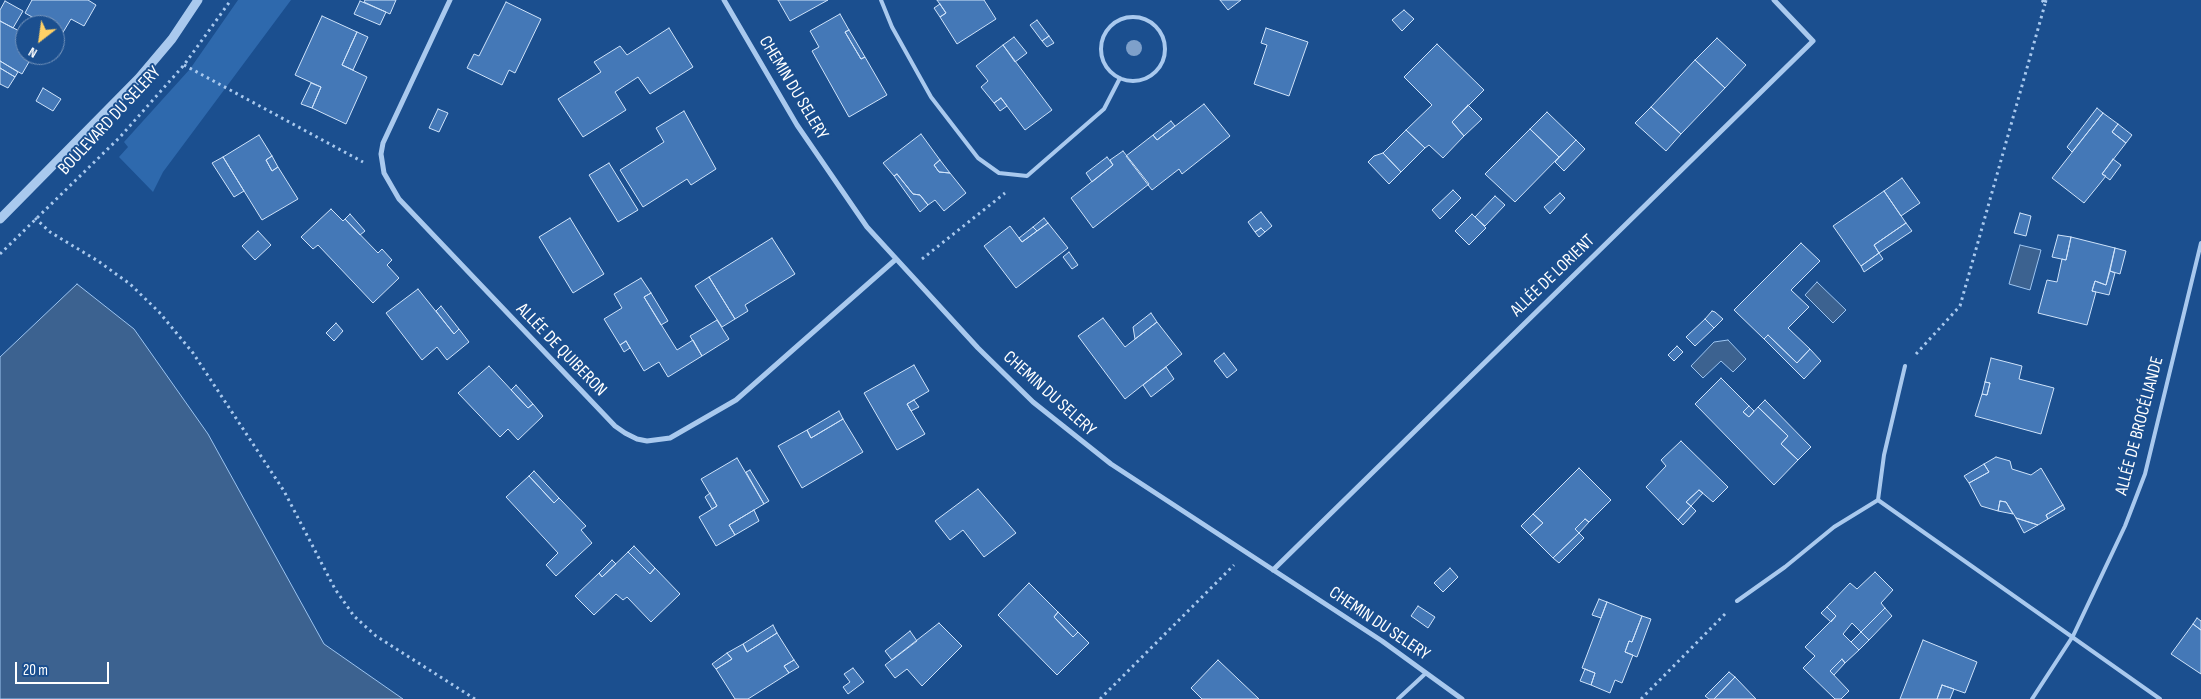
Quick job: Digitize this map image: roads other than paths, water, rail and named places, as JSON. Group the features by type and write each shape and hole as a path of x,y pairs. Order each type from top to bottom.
{"street":[{"name":"BOULEVARD DU SELERY","path":"0,219 138,78 172,39 198,0"},
{"name":"ALLÉE DE QUIBERON","path":"450,0 383,143 381,154 384,173 399,199 615,426 642,440 670,438 736,400 895,260"},
{"name":"CHEMIN DU SELERY","path":"724,0 797,125 850,204 906,272 1032,402 1110,464 1382,641 1462,699"},
{"name":"ALLÉE DE LORIENT","path":"1273,570 1813,41 1774,0"}],"lane":[{"path":"881,0 892,27 932,97 978,158 1000,173 1027,176 1104,109 1120,78"},
{"path":"1137,16 1153,23 1163,36 1166,53 1159,69 1146,79 1129,81 1120,78 1114,75 1103,61 1100,45 1107,29 1120,19 1137,16"},
{"name":"ALLÉE DE BROCÉLIANDE","path":"2032,699 2073,636 2125,526 2145,474 2201,243"},
{"path":"1878,500 1884,455 1905,366"},
{"path":"1878,500 2160,699"},
{"path":"1737,602 1785,567 1834,527 1878,500"},
{"path":"1398,699 1426,673"}]}
